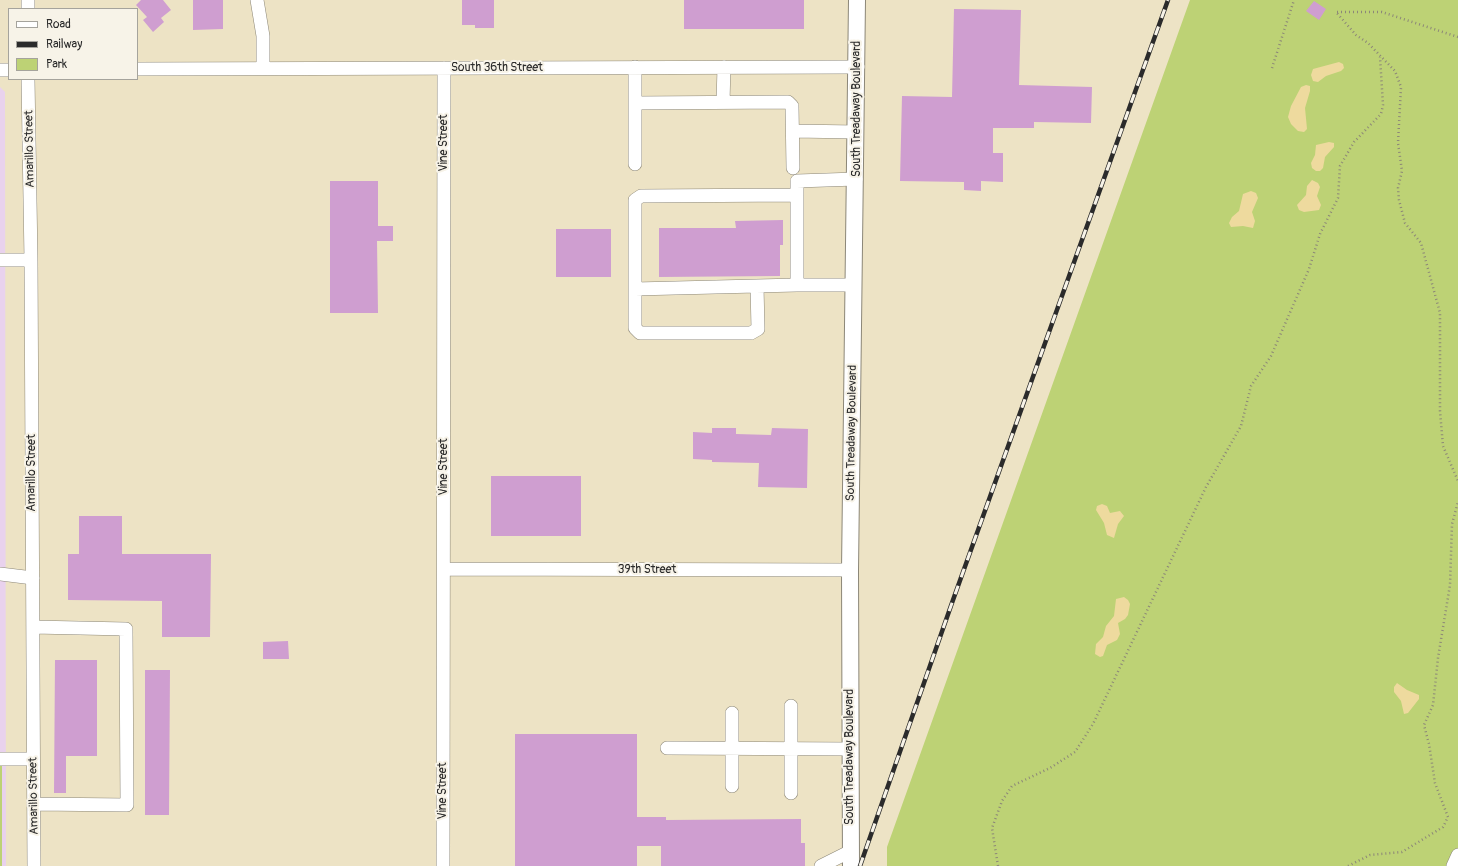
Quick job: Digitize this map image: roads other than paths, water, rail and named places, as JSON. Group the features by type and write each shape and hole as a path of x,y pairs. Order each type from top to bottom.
{"main road":[{"name":"South Treadaway Boulevard","path":"851,859 850,570 858,67 857,0"}],"street":[{"path":"257,0 263,36 264,67"},
{"name":"South 36th Street","path":"138,69 264,67 858,67"},
{"path":"635,67 636,164"},
{"path":"723,102 724,67"},
{"name":"Vine Street","path":"443,866 444,68"},
{"name":"Amarillo Street","path":"28,80 31,260 33,759 35,804 34,866"},
{"path":"635,103 788,102 792,106 793,168"},
{"path":"793,132 856,132"},
{"path":"797,285 797,181 856,179"},
{"path":"757,286 758,328 751,333 640,333 635,328 635,200 641,196 797,195"},
{"path":"0,260 31,260"},
{"path":"635,289 854,285"},
{"name":"39th Street","path":"444,569 850,570"},
{"path":"0,574 33,578"},
{"path":"33,627 126,629 127,805 35,804"},
{"path":"791,706 791,793"},
{"path":"732,714 732,786"},
{"path":"666,748 850,749"},
{"path":"0,759 33,759"},
{"path":"1453,866 1458,855"},
{"path":"820,866 851,859"}],"railway":[{"path":"860,866 953,600 1168,0"}]}
